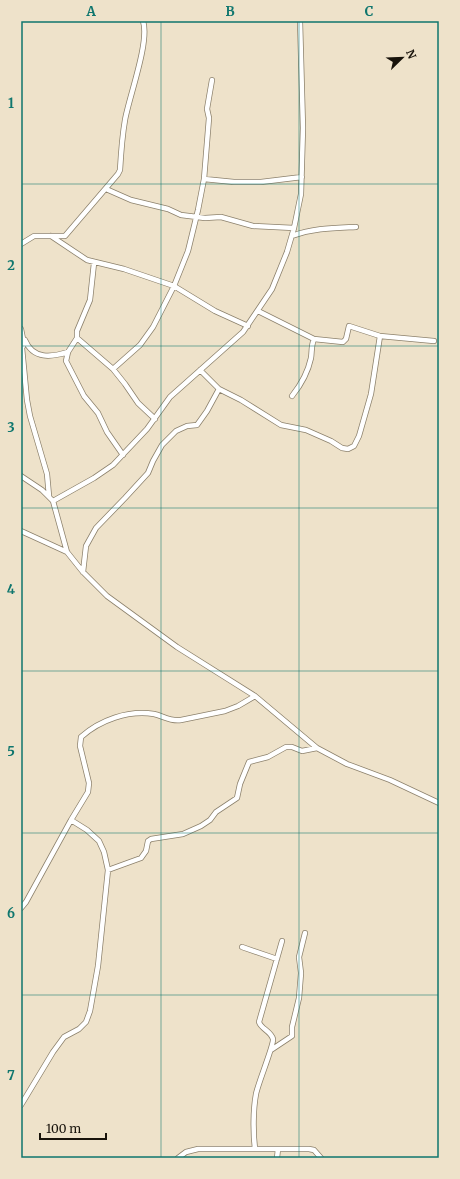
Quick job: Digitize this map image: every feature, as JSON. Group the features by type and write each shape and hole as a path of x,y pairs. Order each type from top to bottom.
{"street":[{"path":"21,244 34,236 62,237 67,234 106,189 120,170 124,122 142,56 146,30 143,21"},
{"path":"53,501 94,478 113,465 155,419 170,397 238,337 248,326 272,289 284,263 294,228 301,194 304,128 300,21"},
{"path":"113,370 140,345 153,327 174,286 188,251 204,179 209,118 207,109 212,80"},
{"path":"204,179 234,182 261,182 302,177"},
{"path":"106,189 131,200 168,209 182,215 205,218 221,217 253,226 294,228"},
{"path":"292,236 317,229 356,227"},
{"path":"51,236 87,260 124,269 174,286 215,311 248,326"},
{"path":"94,262 90,300 77,331 77,338 68,352 66,363 84,396 98,413 107,432 123,455"},
{"path":"258,311 314,339 343,342 346,338 349,326 380,336 434,341"},
{"path":"21,328 28,347 34,353 48,356 68,352"},
{"path":"21,328 24,344 22,348 26,400 47,474 49,496"},
{"path":"200,370 219,389 247,403 281,425 306,430 331,441 342,448 348,449 354,446 359,436 371,394 380,336"},
{"path":"77,338 113,370 138,403 155,419"},
{"path":"292,396 299,387 311,360 311,349 314,339"},
{"path":"83,572 86,546 96,528 148,473 162,446 176,431 187,426 197,425 208,411 219,389"},
{"path":"21,476 33,482 53,501 67,552 83,572 107,596 177,647 255,696 317,748 346,764 390,780 439,803"},
{"path":"21,531 67,552"},
{"path":"21,908 88,792 89,786 79,742 84,734 105,721 121,715 154,714 175,721 225,711 238,706 255,696"},
{"path":"108,870 141,858 146,851 148,841 151,839 183,834 210,820 216,812 237,798 240,784 250,762 268,757 286,747 292,747 302,751 317,748"},
{"path":"21,1105 64,1037 79,1029 86,1022 90,1011 98,966 108,870 104,852 99,841 87,830 71,820"},
{"path":"271,1050 292,1036 292,1027 299,998 302,973 299,957 305,932"},
{"path":"255,1149 253,1134 256,1094 264,1066 273,1045 273,1039 259,1022 282,941"},
{"path":"242,947 277,959"},
{"path":"178,1158 186,1152 198,1149 309,1149 314,1150 321,1158"},
{"path":"276,1158 278,1149"}]}
